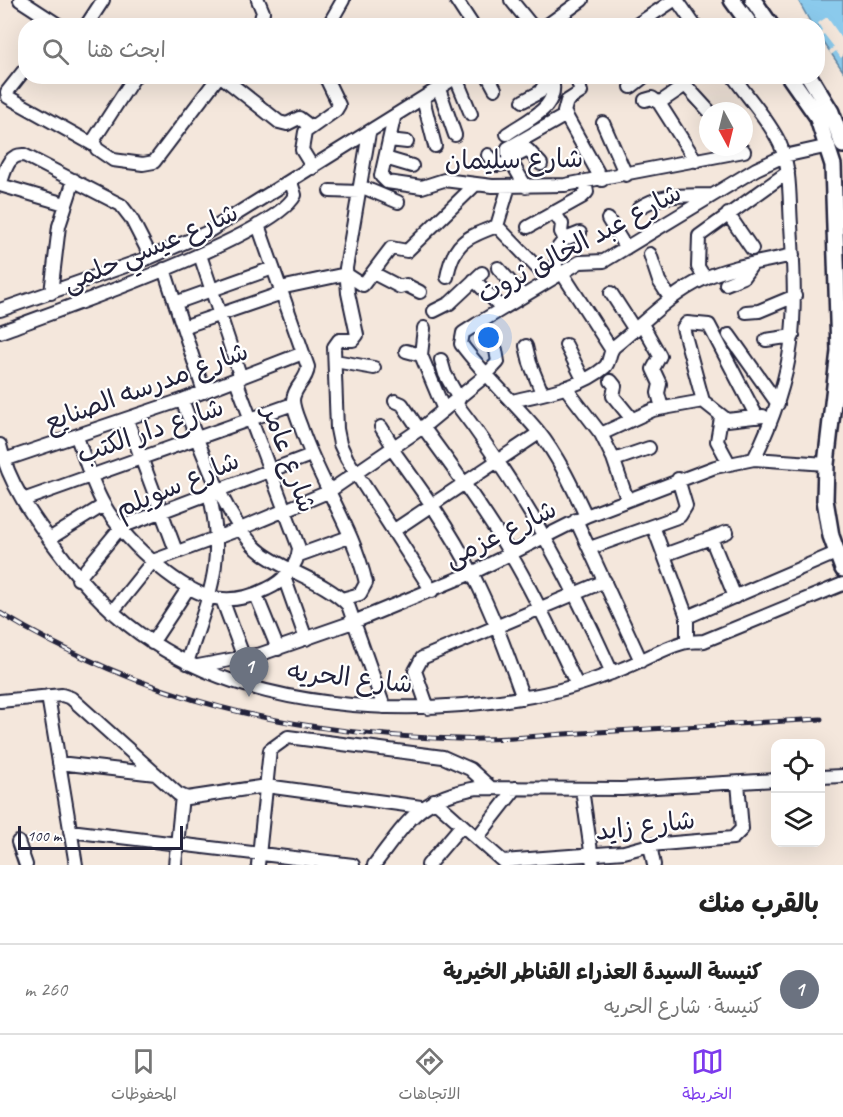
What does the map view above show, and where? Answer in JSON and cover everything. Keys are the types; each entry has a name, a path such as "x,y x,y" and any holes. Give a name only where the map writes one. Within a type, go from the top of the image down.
{"main road":[{"path":"732,0 745,18"},
{"path":"753,0 765,18"},
{"path":"795,84 836,146"},
{"path":"814,84 831,112 836,146 839,335 826,464 825,500 836,553 843,569"}],"street":[{"path":"20,0 48,18"},
{"path":"91,18 103,0"},
{"path":"258,0 263,12 261,18"},
{"path":"333,18 343,0"},
{"path":"456,0 468,18"},
{"path":"512,0 526,18"},
{"path":"557,18 582,0"},
{"path":"648,18 676,0 690,18"},
{"path":"18,79 7,92 8,97 94,146 113,160 143,164 154,162 214,84"},
{"path":"94,146 94,137 130,84"},
{"path":"230,84 279,122 287,124 299,118 304,119 310,127"},
{"path":"313,168 302,150 305,132 336,110 339,105 329,84"},
{"name":"شارع عيسي حلمى","path":"0,310 151,257 226,223 446,84"},
{"path":"460,84 471,114"},
{"path":"492,84 495,89"},
{"path":"523,101 540,92 545,84"},
{"path":"526,187 511,161 508,148 513,135 525,121 550,104 554,94 552,84"},
{"path":"578,84 581,92 565,104 566,115 602,180"},
{"path":"632,87 636,84"},
{"path":"660,103 678,84"},
{"path":"684,84 701,102"},
{"path":"739,84 776,136 784,156 788,172 795,296 793,336 776,409 754,459"},
{"path":"439,89 455,135"},
{"path":"645,100 652,98 660,103 696,161"},
{"path":"423,99 435,146"},
{"path":"540,111 547,126"},
{"path":"513,135 533,134 566,115"},
{"name":"شارع سليمان","path":"394,118 381,176 387,182 422,187 444,180 475,185 526,187 585,182 716,156"},
{"path":"525,121 533,134"},
{"path":"603,123 626,175"},
{"path":"369,133 346,274 357,335 353,340 337,342 335,361 337,429 343,451 432,591"},
{"path":"389,140 407,142"},
{"name":"شارع عبد الخالق ثروت","path":"153,561 240,529 328,492 421,428 495,367 498,356 477,324 502,308 585,260 604,261 756,169 784,156 836,146"},
{"path":"488,155 497,165 511,161 528,150 541,164"},
{"path":"65,204 0,185 13,157 24,156 121,205 131,218 151,257"},
{"path":"748,156 756,169"},
{"path":"385,158 411,166"},
{"path":"705,278 698,267 699,236 788,172"},
{"path":"51,292 54,248 65,204 74,180"},
{"name":"شارع عيسي حلمى","path":"0,332 200,255 258,225 292,201 295,188 291,182"},
{"path":"528,227 585,194 587,189 585,182"},
{"path":"346,274 361,285 391,248 407,251 475,185"},
{"path":"497,226 509,186"},
{"path":"330,191 359,189 398,202"},
{"path":"639,208 662,196 713,195"},
{"path":"554,212 562,224 561,232 565,239"},
{"path":"728,214 752,249"},
{"path":"608,219 626,248"},
{"path":"258,225 308,373 294,392 293,404 311,455 349,537 366,583 360,594 342,599"},
{"path":"497,226 555,277 611,350"},
{"path":"447,277 450,262 457,248 468,236 497,226"},
{"path":"555,277 557,249 565,239 580,233"},
{"path":"650,254 659,281 670,298"},
{"name":"شارع عامر","path":"200,255 251,419 298,548 298,555"},
{"path":"512,401 565,387 606,366 611,350 670,298 705,278 793,255"},
{"path":"726,284 743,277 751,266"},
{"path":"175,303 273,267"},
{"path":"498,268 523,296"},
{"path":"164,270 204,392"},
{"path":"373,273 400,287 406,285 420,292"},
{"path":"183,327 281,291 346,274"},
{"path":"434,311 450,303 478,277 502,308"},
{"path":"610,293 660,357 652,369 660,384 658,393 663,408"},
{"path":"746,312 759,311 795,296"},
{"path":"703,402 683,328 687,323 709,325 757,417"},
{"path":"477,324 463,333 460,340 485,376 512,401 539,433 573,487 590,548 641,661"},
{"path":"424,328 421,355 444,410"},
{"path":"729,335 776,409"},
{"path":"766,340 793,336"},
{"path":"566,345 583,379"},
{"path":"526,346 542,393"},
{"path":"406,351 421,355"},
{"name":"شارع مدرسه الصنايع","path":"2,453 77,436 127,420 303,353"},
{"path":"441,360 457,400 546,536 577,593 612,674"},
{"path":"335,361 374,368"},
{"path":"611,381 615,386 614,396 631,418"},
{"path":"565,387 601,434 614,460 627,499"},
{"path":"182,400 215,491 240,529 264,555 288,573 342,599 356,621 384,707"},
{"path":"396,401 402,404 465,484 510,554 541,608 577,685"},
{"path":"601,434 631,418 663,408 703,402 711,406 721,418 717,441 729,463"},
{"name":"شارع دار الكتب","path":"23,500 293,404"},
{"path":"721,418 757,417 776,409"},
{"path":"127,420 176,551"},
{"path":"381,427 433,506 472,573 497,627 523,698"},
{"path":"393,531 539,433"},
{"path":"77,436 104,505 121,527 153,561 189,587 208,596 222,599 256,595 288,573 298,555 349,537"},
{"path":"614,460 649,448"},
{"name":"شارع الحريه","path":"2,453 23,500 49,539 78,579 112,612 152,643 192,665 228,679 289,695 384,707 428,708 523,698 612,674 687,641 704,641 843,584"},
{"name":"شارع سويلم","path":"78,579 121,527 311,455"},
{"name":"شارع عزمى","path":"192,665 244,658 278,649 356,621 472,573 581,518 678,479 729,463 754,459 826,464"},
{"path":"590,548 680,516 685,510 678,479"},
{"path":"192,665 217,566 215,491"},
{"path":"49,539 104,505"},
{"path":"654,526 687,617 687,641"},
{"path":"664,555 727,532"},
{"path":"711,538 735,597"},
{"path":"687,617 836,553"},
{"path":"112,612 153,561"},
{"path":"288,573 306,639"},
{"path":"428,708 415,671 418,661 605,581"},
{"path":"152,643 189,587"},
{"path":"256,595 278,649"},
{"path":"222,599 244,658"},
{"path":"0,701 62,695 71,698 182,796 193,799 240,788 266,786 421,807"},
{"path":"48,696 76,865"},
{"path":"259,859 270,750 281,740 296,736 443,757 470,769 491,788"},
{"path":"59,763 156,774"},
{"path":"825,777 843,776"},
{"path":"374,865 421,807 462,790 582,789 771,780"},
{"name":"شارع زايد","path":"505,863 592,860 650,845 737,836 742,824 738,783"},
{"path":"477,838 516,788"},
{"path":"582,789 592,860"},
{"path":"175,865 182,796"},
{"path":"434,800 505,863"},
{"path":"428,865 462,825"},
{"path":"70,831 177,843 259,859 353,865"},
{"path":"18,842 26,865"},
{"path":"650,845 654,865"}],"water":[{"path":"798,0 843,0 843,71 825,44 825,18 808,18"}],"pier":[{"path":"827,17 843,40 841,58 836,51 831,55 829,51 834,47 825,35 825,18"}],"railway":[{"path":"0,613 109,669 165,690 220,707 336,730 396,736 489,739 821,719"}],"place":[{"name":"كنيسة السيدة العذراء القناطر الخيرية","path":"249,697"}]}
